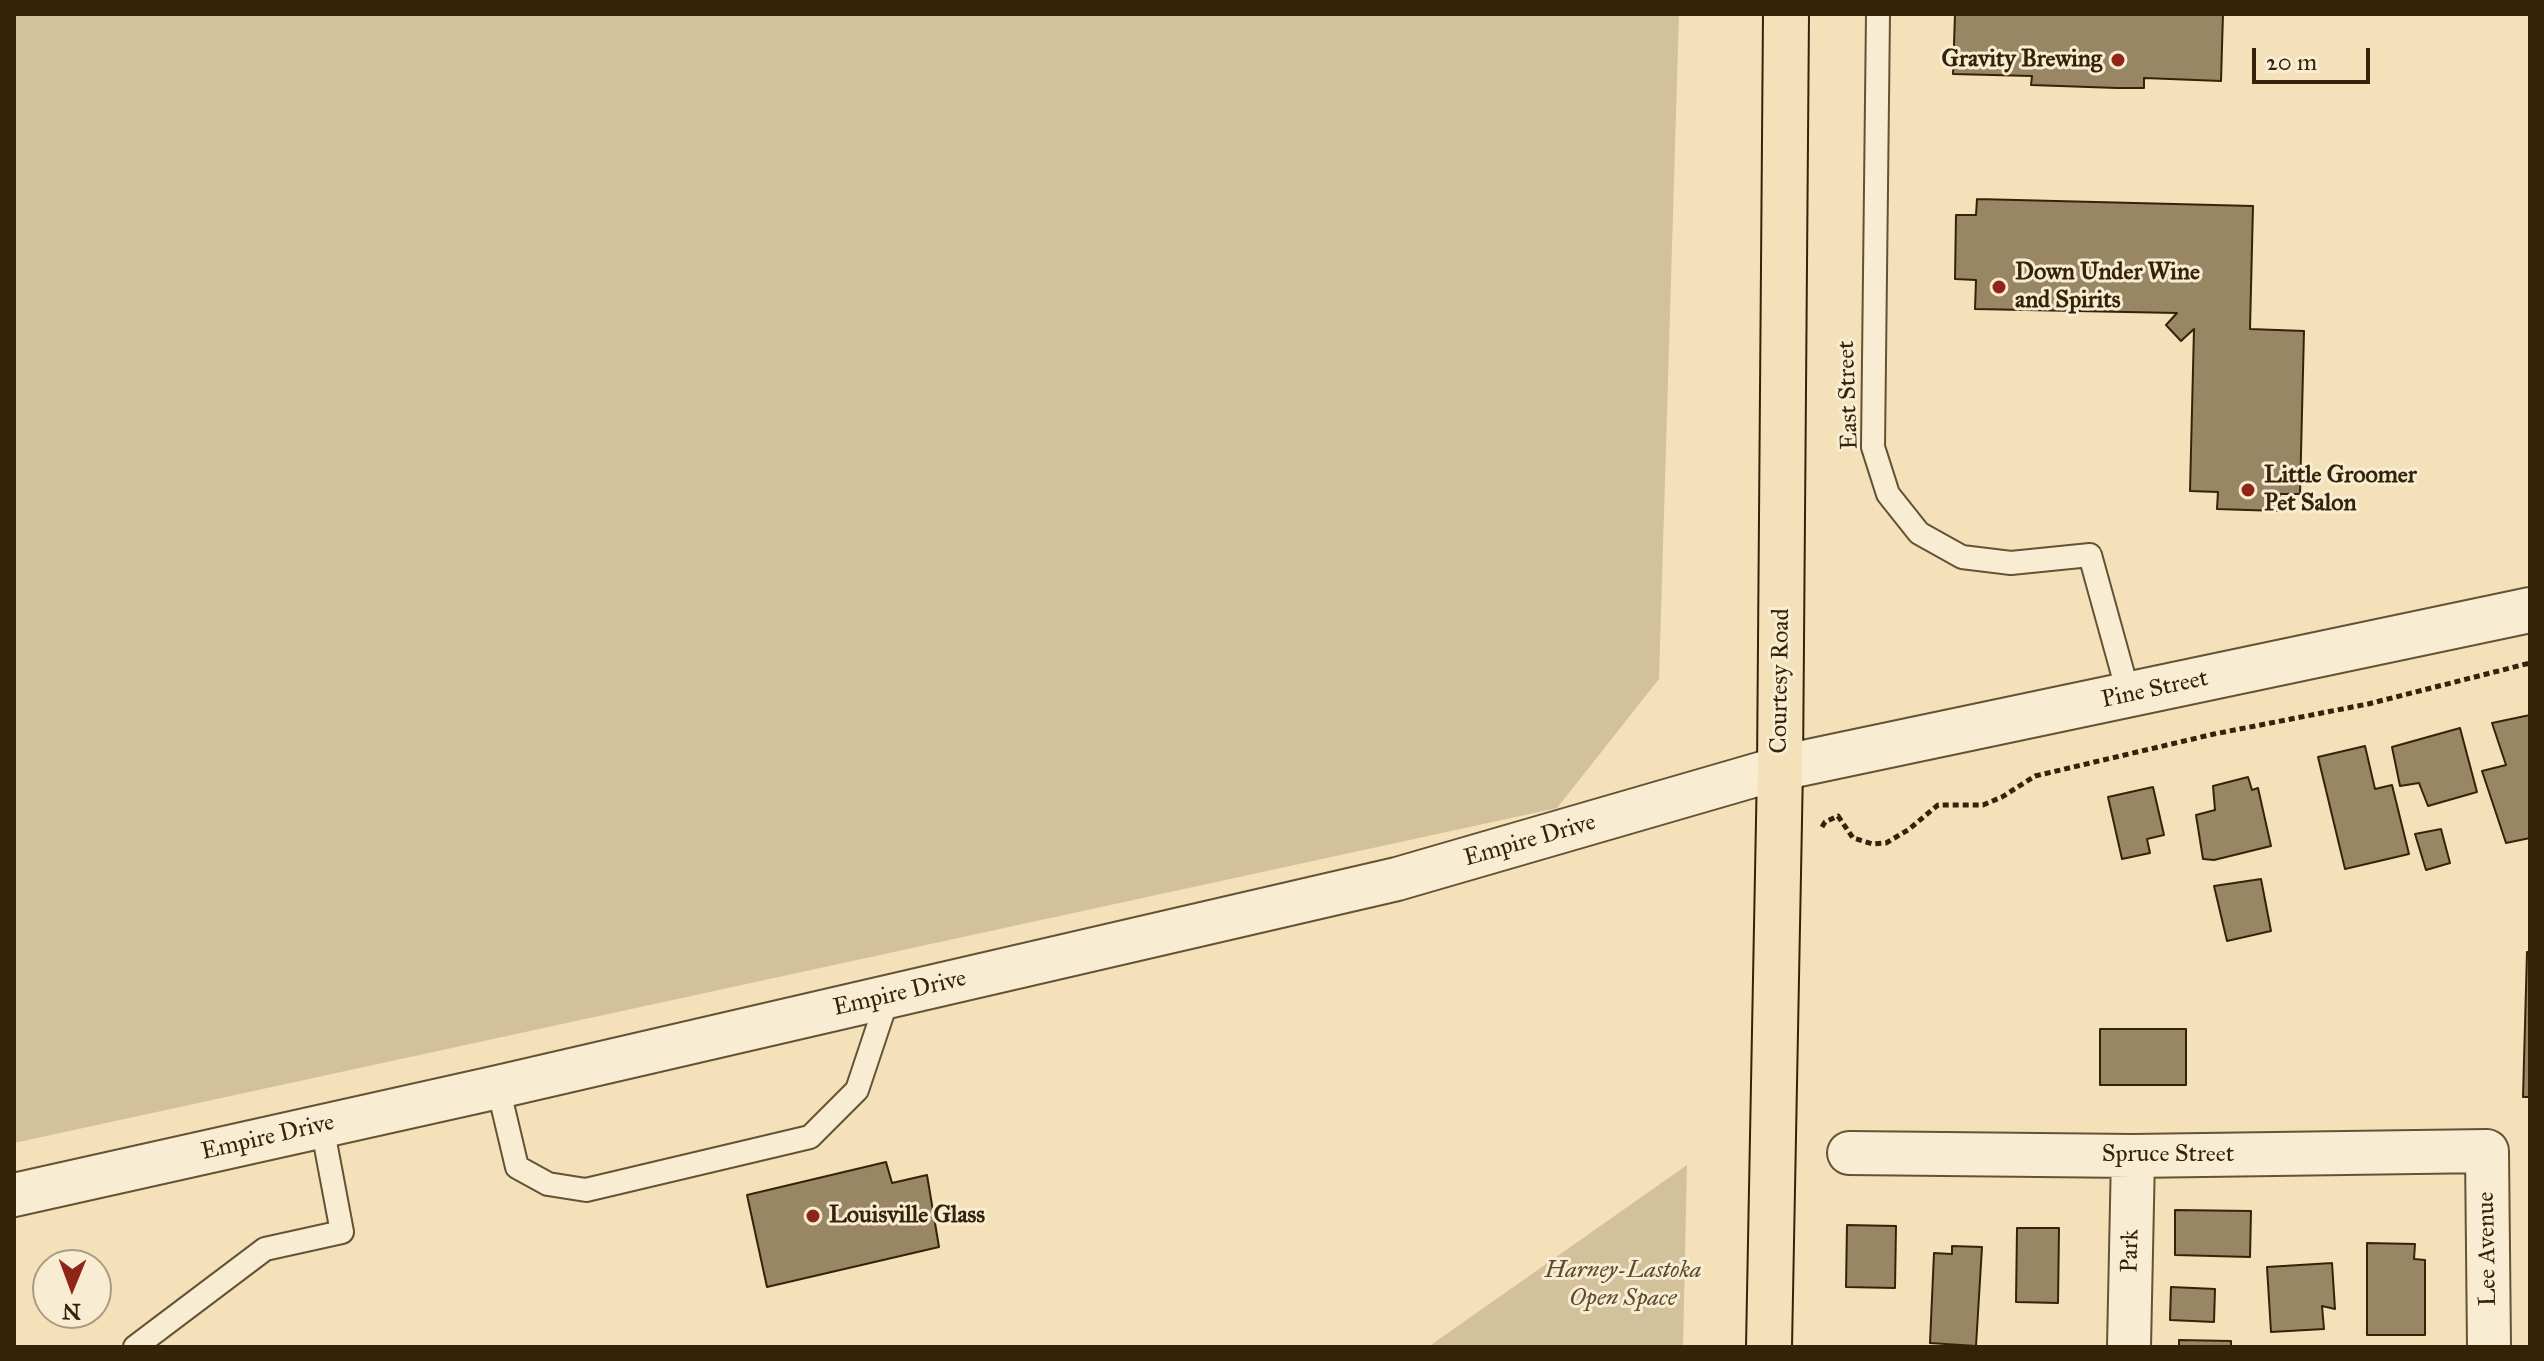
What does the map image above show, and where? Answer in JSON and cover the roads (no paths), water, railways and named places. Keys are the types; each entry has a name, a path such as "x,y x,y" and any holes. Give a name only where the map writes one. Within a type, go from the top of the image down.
{"main road":[{"name":"Courtesy Road","path":"1769,1347 1780,768 1786,14"}],"street":[{"name":"Pine Street","path":"1780,768 2530,610"},
{"name":"Empire Drive","path":"14,1195 498,1087 1397,879 1780,768"},
{"name":"Spruce Street","path":"1849,1153 2133,1156 2487,1151"},
{"name":"Lee Avenue","path":"2487,1151 2489,1347"},
{"name":"Park","path":"2129,1347 2133,1156"}],"lane":[{"name":"East Street","path":"1878,14 1873,447 1888,494 1919,533 1962,557 2011,563 2090,555 2129,696"},
{"path":"498,1087 517,1167 548,1184 586,1190 601,1187 810,1137 857,1090 888,997"},
{"path":"135,1347 265,1249 342,1232 322,1126"}],"place":[{"name":"Gravity Brewing","path":"2118,60"},
{"name":"Down Under Wine and Spirits","path":"1999,287"},
{"name":"Little Groomer Pet Salon","path":"2248,490"},
{"name":"Louisville Glass","path":"813,1216"}],"park label":[{"name":"Harney-Lastoka Open Space","path":"1623,1285"}]}
